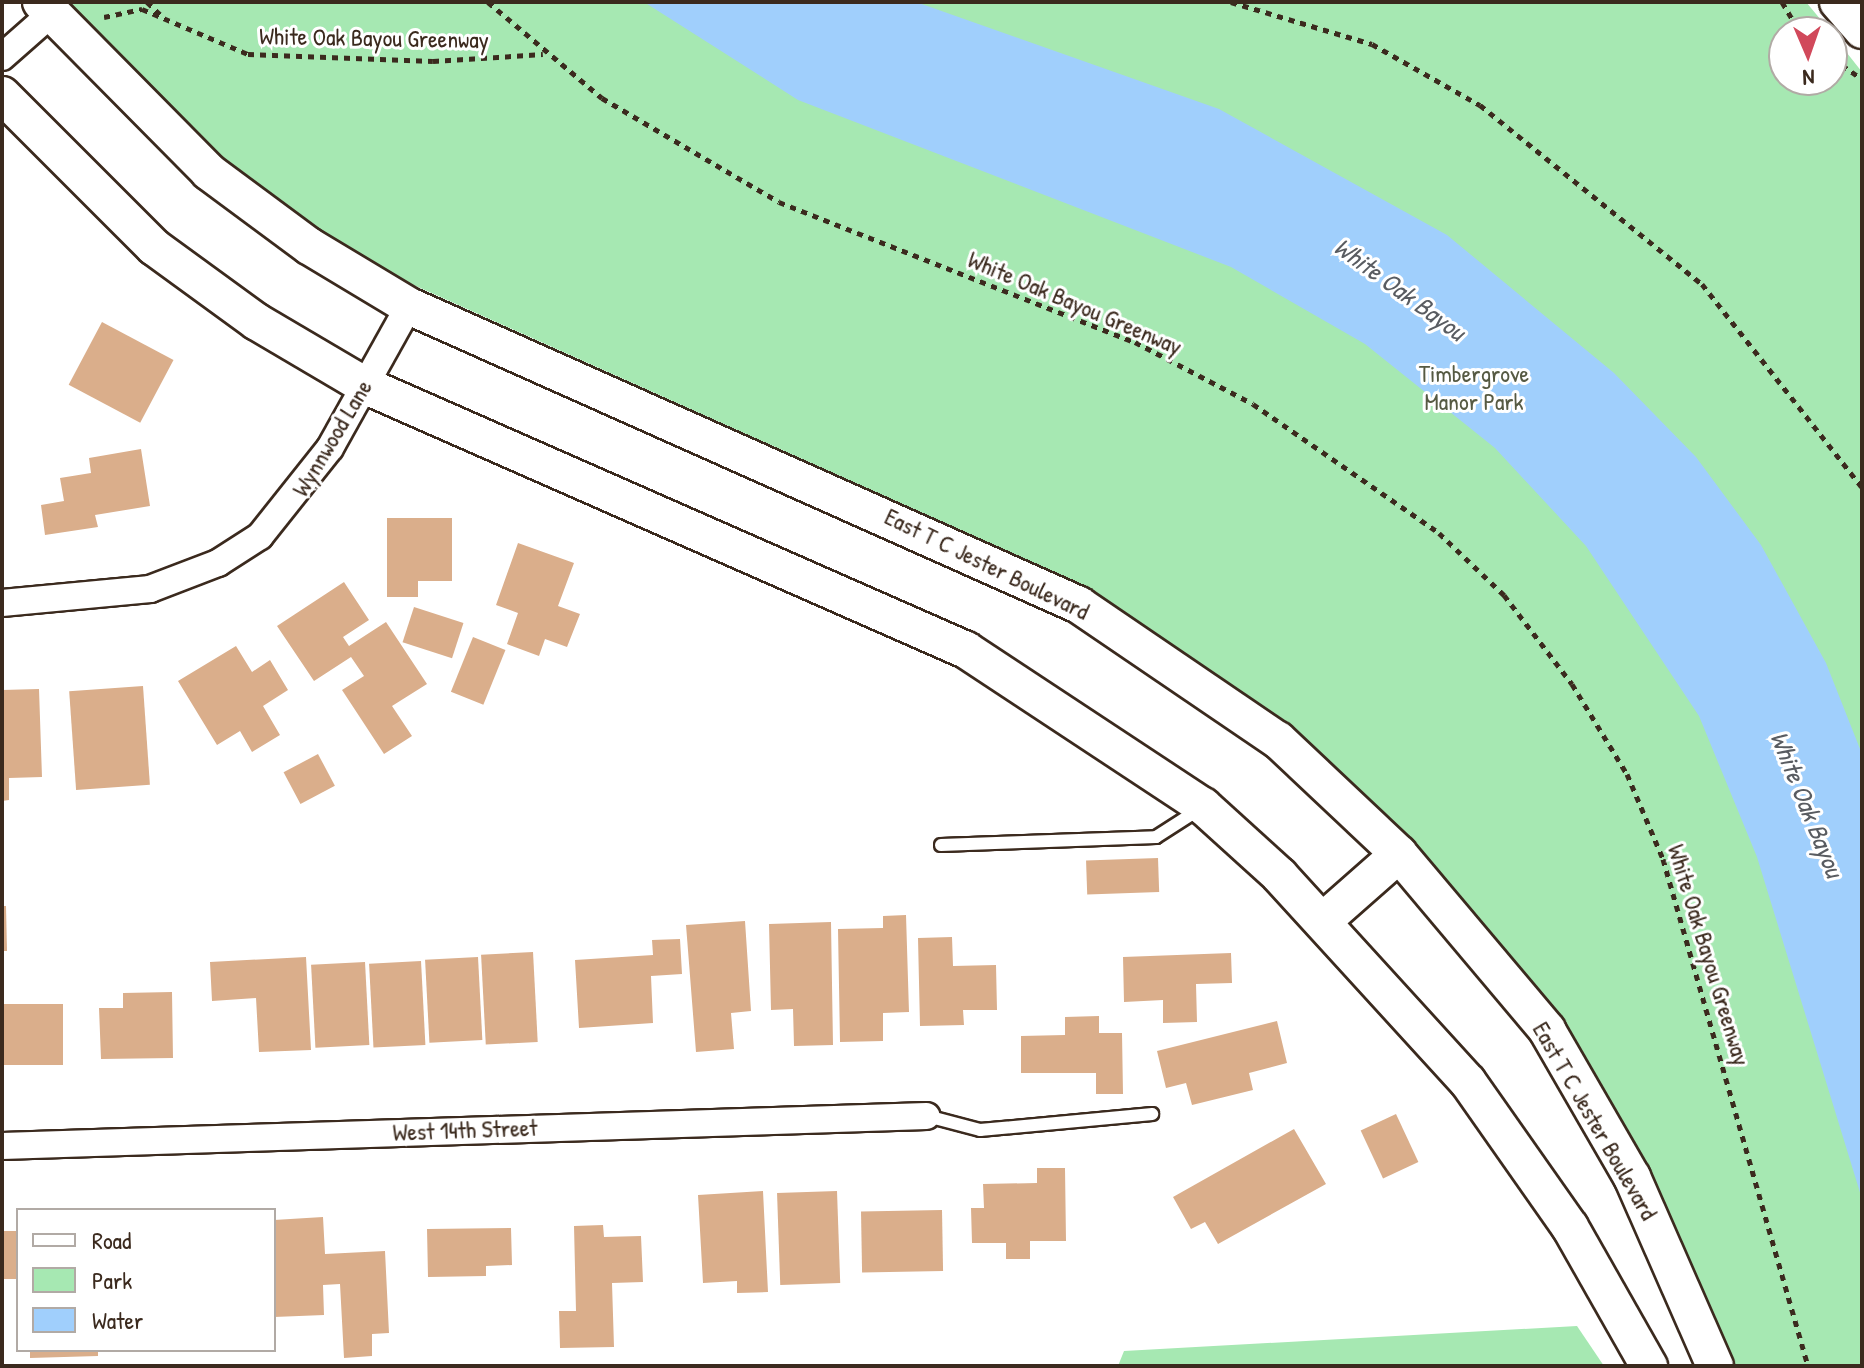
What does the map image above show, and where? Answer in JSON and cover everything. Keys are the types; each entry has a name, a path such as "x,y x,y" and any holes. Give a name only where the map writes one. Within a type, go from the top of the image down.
{"street":[{"path":"1838,2 1862,30"},
{"path":"2,57 46,8"},
{"name":"East T C Jester Boulevard","path":"46,8 209,172 309,246 409,306 1079,605 1278,740 1399,854 1547,1030 1632,1177 1715,1366"},
{"path":"2,95 154,247 364,385 966,650 1203,806 1323,921 1468,1082 1570,1227 1649,1366"},
{"name":"Wynnwood Lane","path":"2,603 150,589 218,563 294,502 409,306"},
{"path":"1323,921 1399,854"},
{"name":"West 14th Street","path":"2,1146 927,1116"}],"lane":[{"path":"941,845 1156,837 1203,806"},
{"path":"927,1116 980,1130 1152,1114"}],"path":[{"name":"White Oak Bayou Greenway","path":"147,2 163,16"},
{"name":"White Oak Bayou Greenway","path":"488,2 544,54 678,147 779,202 1135,342 1253,404 1439,533 1504,595 1619,761 1663,859 1808,1366"},
{"path":"1231,2 1372,44 1480,105 1702,284 1862,487"},
{"name":"White Oak Bayou Greenway","path":"93,20 142,9 248,54 433,61 544,54"}],"green space":[{"name":"Timbergrove Manor Park","path":"66,2 1806,2 1818,16 1768,16 1768,96 1848,96 1848,54 1862,72 1862,1366 1735,1366 1630,1138 1528,983 1406,838 1240,693 1125,614 1012,553 378,269 225,164"},
{"path":"1577,1326 1604,1366 1118,1366 1124,1351"}],"water":[{"name":"White Oak Bayou","path":"644,2 916,2 1219,109 1447,235 1614,373 1696,457 1761,545 1826,663 1862,754 1862,1199 1757,857 1699,716 1586,546 1495,448 1365,344 1231,267 798,100"}],"building":[{"path":"102,322 174,360 140,423 69,385"},
{"path":"141,449 150,506 95,515 98,527 45,535 41,505 64,501 60,478 91,473 89,458"},
{"path":"387,518 452,518 452,581 418,581 418,597 387,597"},
{"path":"518,543 574,563 558,606 580,614 567,647 545,639 539,656 507,644 518,613 496,605"},
{"path":"344,582 369,620 343,637 349,646 386,622 427,684 392,706 412,736 384,754 342,690 364,676 351,657 314,681 277,626"},
{"path":"414,607 463,623 452,658 403,642"},
{"path":"473,637 505,650 483,705 451,692"},
{"path":"236,646 252,672 270,660 288,690 263,706 280,735 252,752 240,731 217,745 178,681"},
{"path":"143,686 150,785 76,790 69,691"},
{"path":"39,689 42,777 9,778 9,800 2,801 2,690"},
{"path":"318,754 335,786 300,804 284,772"},
{"path":"1158,858 1159,892 1087,894 1086,861"},
{"path":"2,906 6,906 7,951 2,951"},
{"path":"906,915 909,1012 883,1013 883,1041 840,1042 838,929 883,928 883,916"},
{"path":"745,921 751,1011 731,1013 734,1049 696,1052 686,925"},
{"path":"831,922 833,1045 794,1046 793,1009 771,1010 769,924"},
{"path":"952,937 953,966 996,965 997,1010 963,1010 964,1025 920,1026 918,938"},
{"path":"680,939 682,974 651,976 653,1023 579,1028 575,960 653,955 652,940"},
{"path":"533,952 538,1042 486,1045 481,955"},
{"path":"1231,953 1232,983 1196,984 1197,1022 1163,1023 1163,1000 1124,1002 1123,957"},
{"path":"306,957 311,1050 259,1052 256,998 212,1001 210,962"},
{"path":"478,957 482,1040 429,1043 425,960"},
{"path":"421,961 425,1045 373,1048 369,964"},
{"path":"365,962 369,1045 315,1048 311,965"},
{"path":"172,992 173,1058 101,1059 99,1008 123,1008 123,993"},
{"path":"2,1004 63,1004 63,1065 2,1065"},
{"path":"1099,1016 1099,1033 1122,1033 1123,1094 1096,1094 1096,1073 1021,1073 1021,1036 1065,1035 1065,1017"},
{"path":"1277,1021 1287,1063 1249,1073 1253,1090 1192,1105 1186,1083 1166,1088 1157,1051"},
{"path":"1396,1114 1418,1162 1383,1179 1361,1130"},
{"path":"1294,1129 1326,1184 1218,1244 1205,1222 1191,1229 1173,1197"},
{"path":"1037,1168 1065,1168 1066,1241 1030,1241 1030,1259 1006,1259 1006,1243 972,1243 971,1208 984,1208 983,1184 1037,1183"},
{"path":"763,1191 768,1292 737,1293 737,1281 703,1283 698,1195"},
{"path":"837,1191 840,1283 780,1285 777,1193"},
{"path":"942,1210 943,1271 862,1272 861,1211"},
{"path":"323,1217 325,1254 385,1251 389,1333 372,1334 372,1356 344,1358 340,1284 323,1285 324,1315 276,1317 276,1220"},
{"path":"603,1225 604,1237 641,1236 643,1282 612,1283 614,1347 560,1348 559,1311 576,1311 574,1226"},
{"path":"511,1228 512,1265 486,1266 486,1276 428,1277 427,1229"},
{"path":"2,1231 16,1231 16,1279 2,1279"},
{"path":"30,1352 98,1352 98,1356 30,1358"}]}
